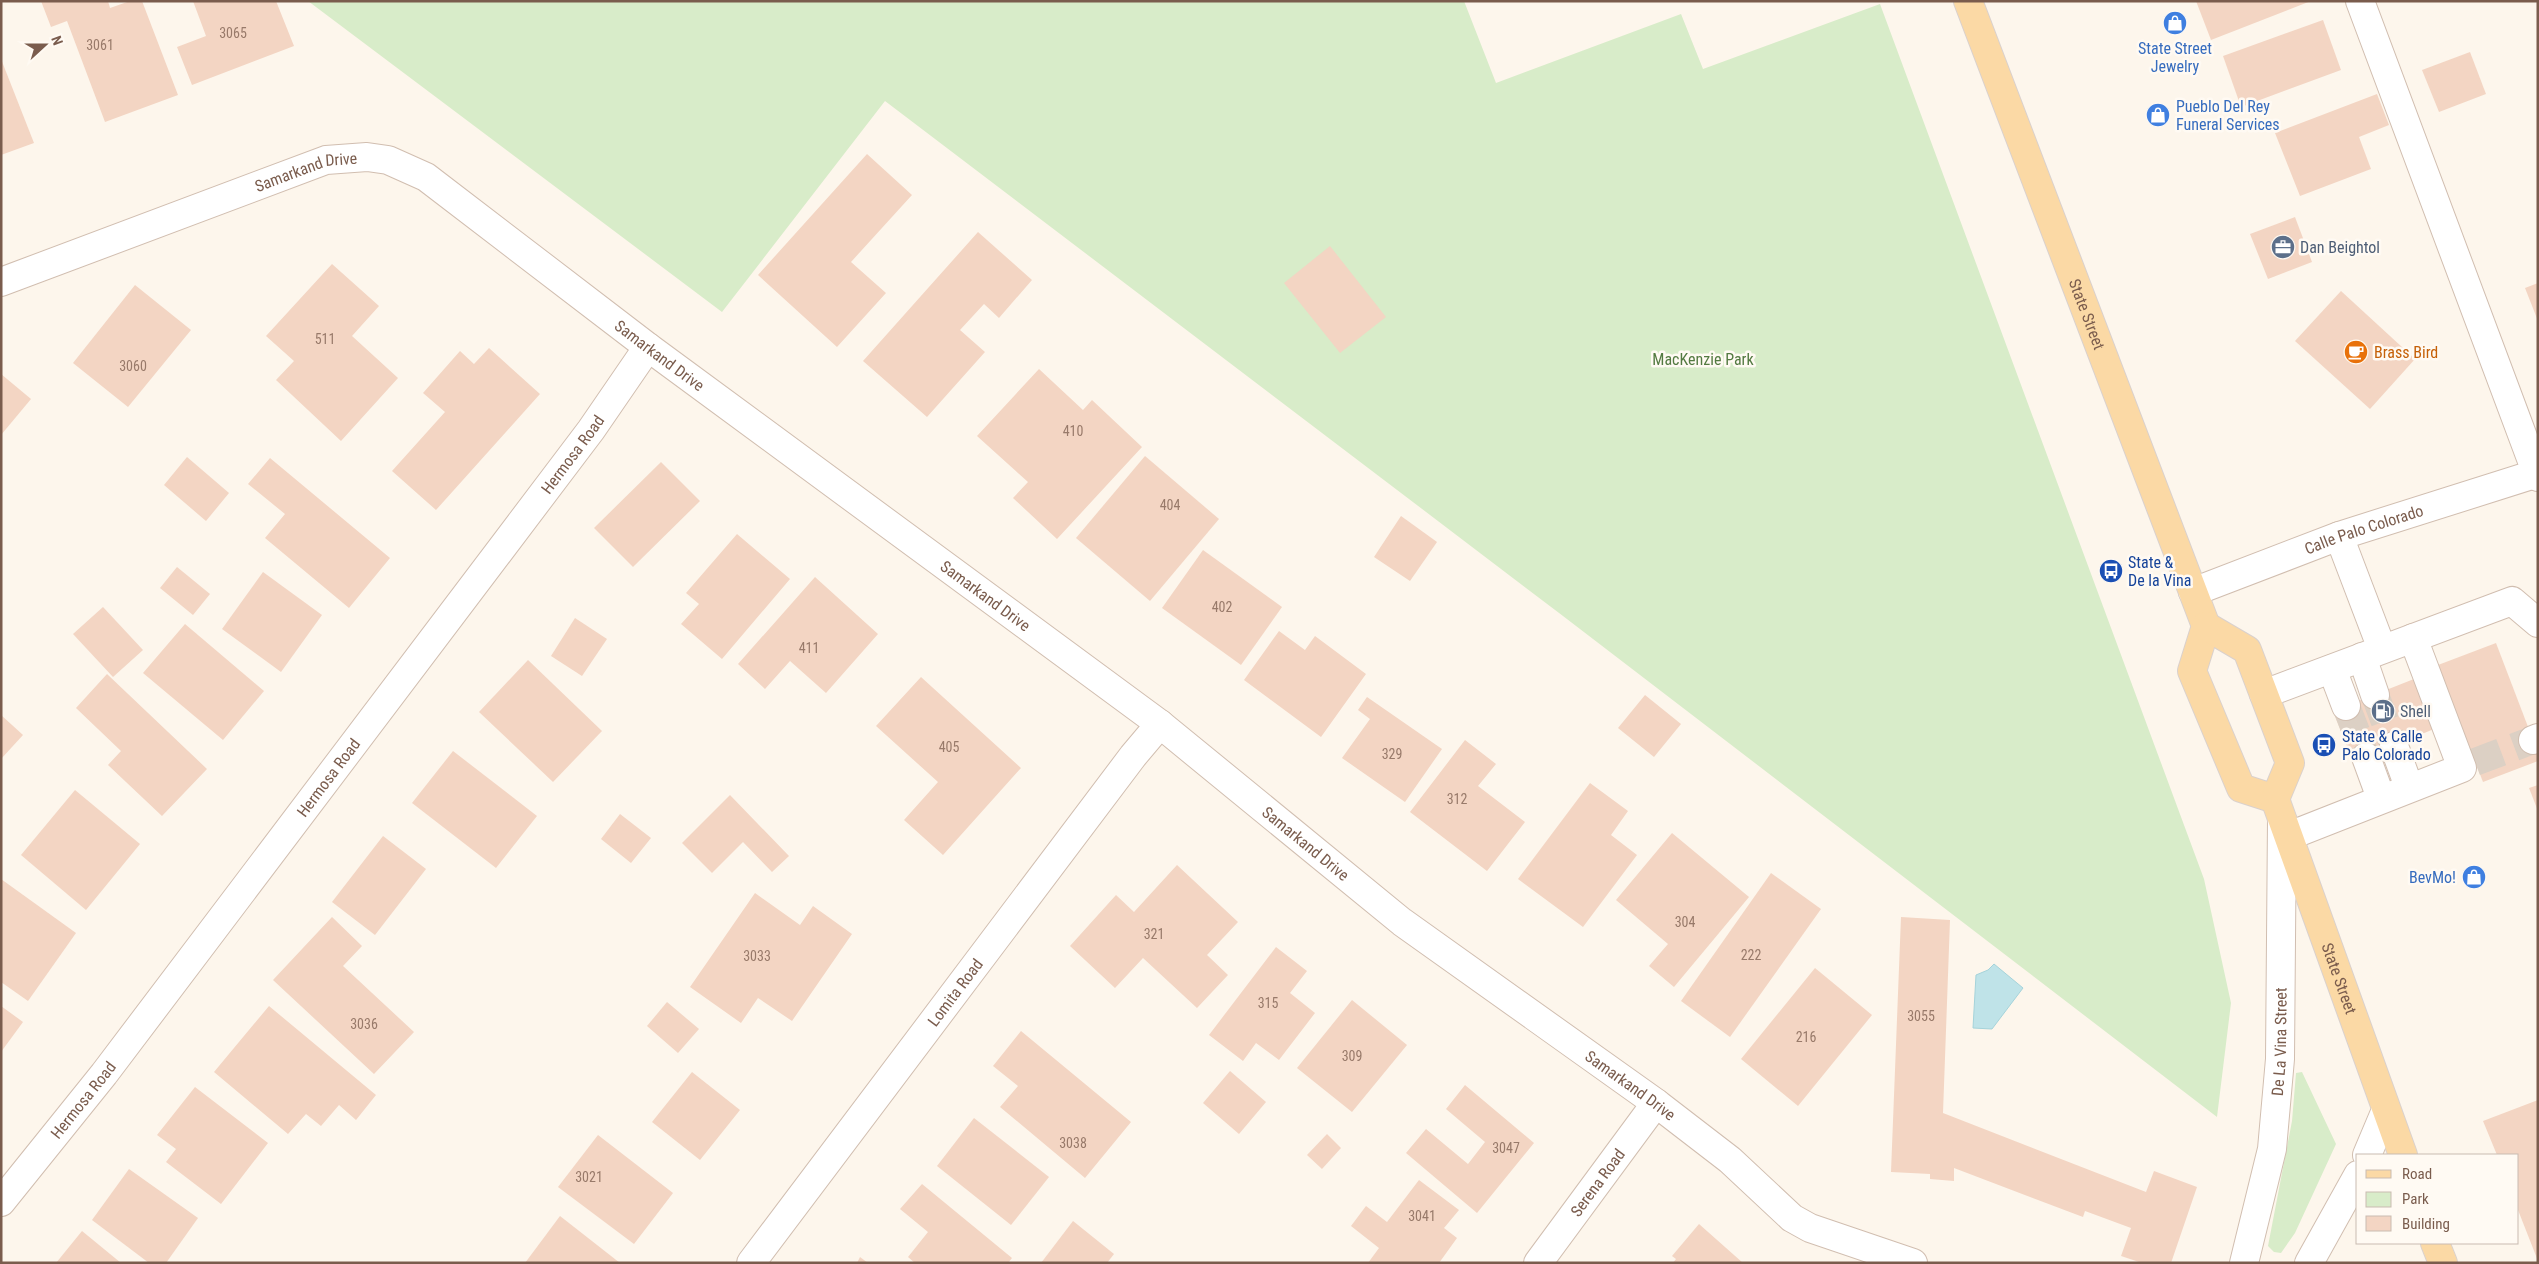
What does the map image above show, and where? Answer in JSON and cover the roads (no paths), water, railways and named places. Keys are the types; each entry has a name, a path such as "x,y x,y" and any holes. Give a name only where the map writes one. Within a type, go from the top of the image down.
{"main road":[{"name":"State Street","path":"1968,1 2206,626"},
{"path":"2206,626 2247,650 2264,694 2290,763 2282,817 2241,788 2192,671 2206,626"},
{"name":"State Street","path":"2282,817 2402,1154"},
{"path":"2435,1244 2442,1263"}],"street":[{"path":"2360,1 2537,474"},
{"name":"Samarkand Drive","path":"1,282 326,160 367,157 388,160 426,177 648,347 1160,724 1402,922 1656,1103 1730,1160 1792,1218 1810,1228 1913,1263"},
{"name":"Hermosa Road","path":"1,1202 104,1074 591,430 648,347"},
{"name":"Calle Palo Colorado","path":"2194,592 2339,536 2537,474"},
{"path":"2339,536 2372,653 2375,695"},
{"path":"2264,694 2512,601 2538,623"},
{"path":"2282,817 2381,798 2469,765 2413,638"},
{"path":"2332,669 2346,706"},
{"name":"Lomita Road","path":"751,1263 1133,756 1160,724"},
{"path":"2394,746 2409,787"},
{"path":"2366,757 2381,798"},
{"name":"De La Vina Street","path":"2244,1263 2272,1149 2280,1059 2282,817"},
{"name":"Serena Road","path":"1538,1263 1656,1103"},
{"path":"2366,1154 2386,1110"},
{"path":"2309,1263 2356,1180"}],"water":[{"path":"1994,964 2023,988 1992,1029 1973,1028 1976,975 1988,970"}],"tunnel":[{"path":"2375,695 2394,746"},
{"path":"2346,706 2366,757"},
{"path":"2475,762 2533,740"}],"place":[{"name":"State Street Jewelry","path":"2175,23"},
{"name":"Pueblo Del Rey Funeral Services","path":"2158,115"},
{"name":"Dan Beightol","path":"2283,247"},
{"name":"Brass Bird","path":"2356,352"},
{"name":"State & De la Vina","path":"2111,571"},
{"name":"Shell","path":"2383,711"},
{"name":"State & Calle Palo Colorado","path":"2324,745"},
{"name":"BevMo!","path":"2474,877"}],"park label":[{"name":"MacKenzie Park","path":"1703,359"}]}
